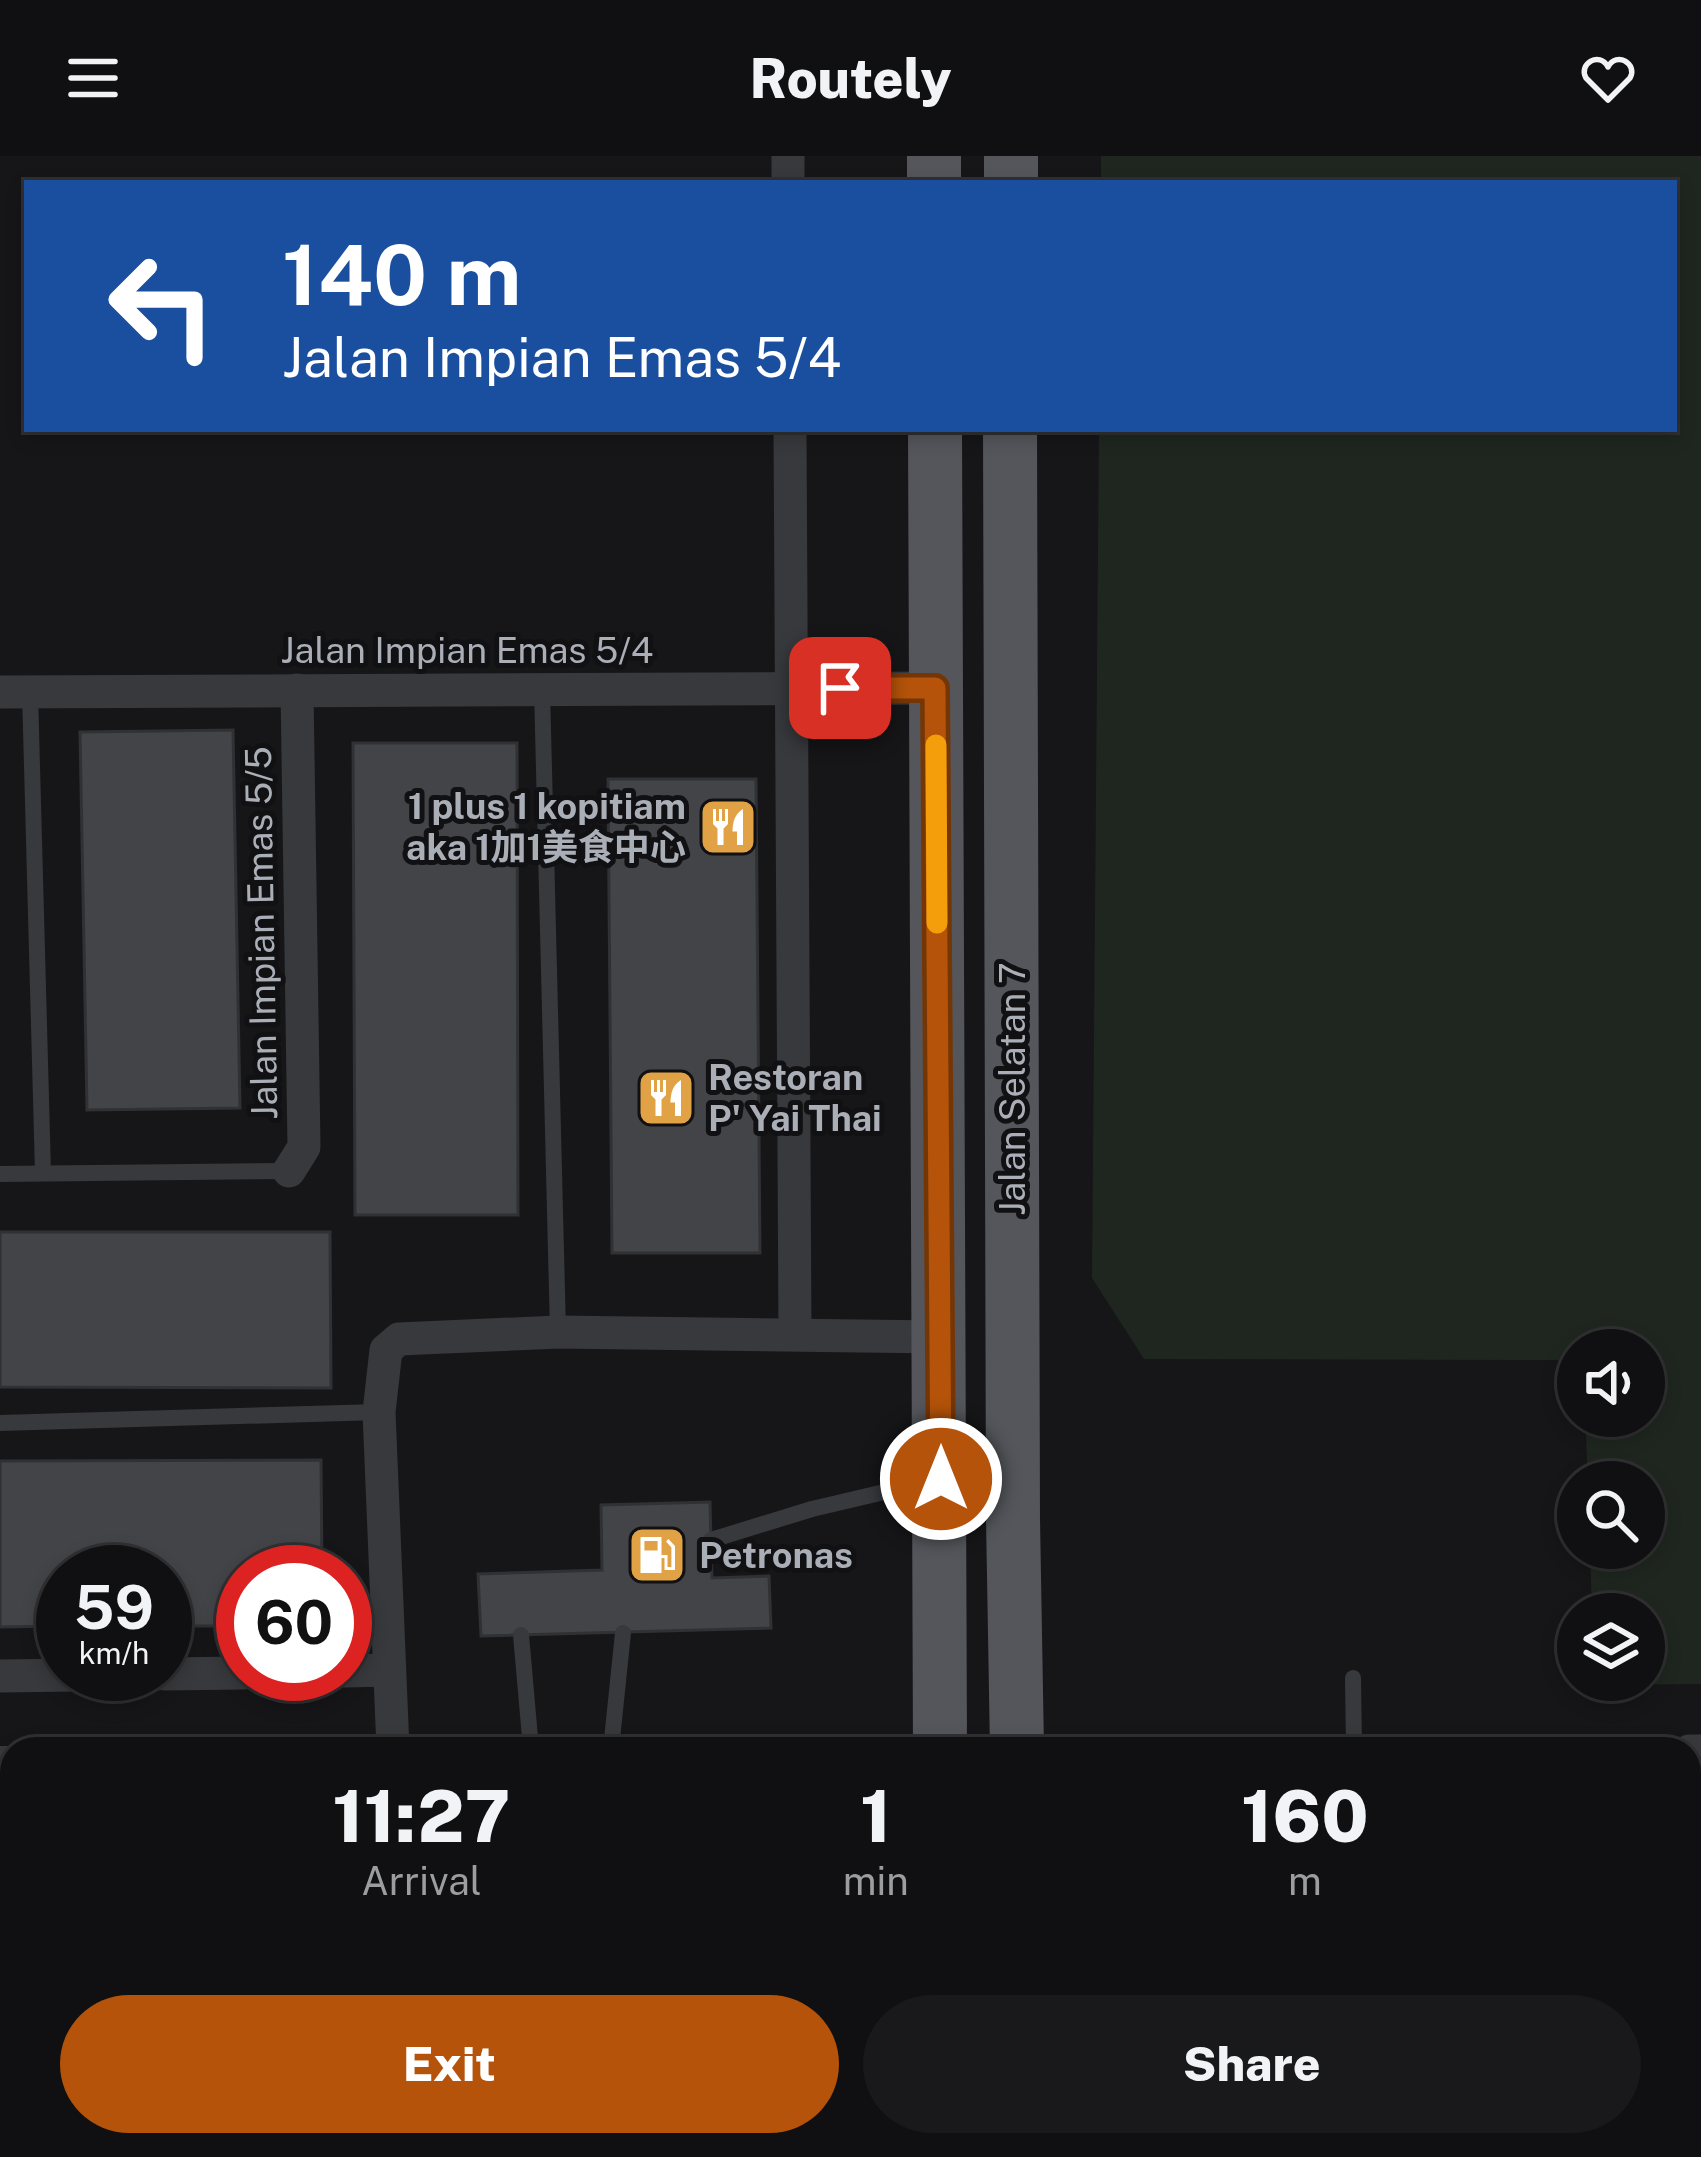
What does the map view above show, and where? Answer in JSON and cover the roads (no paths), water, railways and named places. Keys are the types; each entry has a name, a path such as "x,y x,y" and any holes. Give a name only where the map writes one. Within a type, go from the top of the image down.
{"main road":[{"name":"Jalan Selatan 7","path":"935,432 940,1737"},
{"name":"Jalan Selatan 7","path":"1010,432 1012,1518 1017,1737"}],"street":[{"path":"790,432 795,1334"},
{"name":"Jalan Impian Emas 5/4","path":"15,692 935,688"},
{"name":"Jalan Impian Emas 5/5","path":"289,1171 304,1147 296,690"},
{"path":"392,1737 379,1412 386,1350 399,1339 558,1332 941,1337"},
{"path":"372,1670 388,1670"},
{"path":"0,1676 36,1676"}],"lane":[{"path":"542,689 558,1332"},
{"path":"15,692 43,1173"},
{"name":"Jalan Impian Emas 5/5","path":"0,1174 289,1171"},
{"path":"0,1423 379,1412"},
{"path":"711,1540 812,1508 941,1479"},
{"path":"612,1737 623,1633"},
{"path":"521,1635 530,1737"},
{"path":"1353,1678 1354,1737"}],"place":[{"name":"1 plus 1 kopitiam aka 1加1美食中心","path":"728,827"},
{"name":"Restoran P' Yai Thai","path":"666,1098"},
{"name":"Petronas","path":"657,1555"}]}
